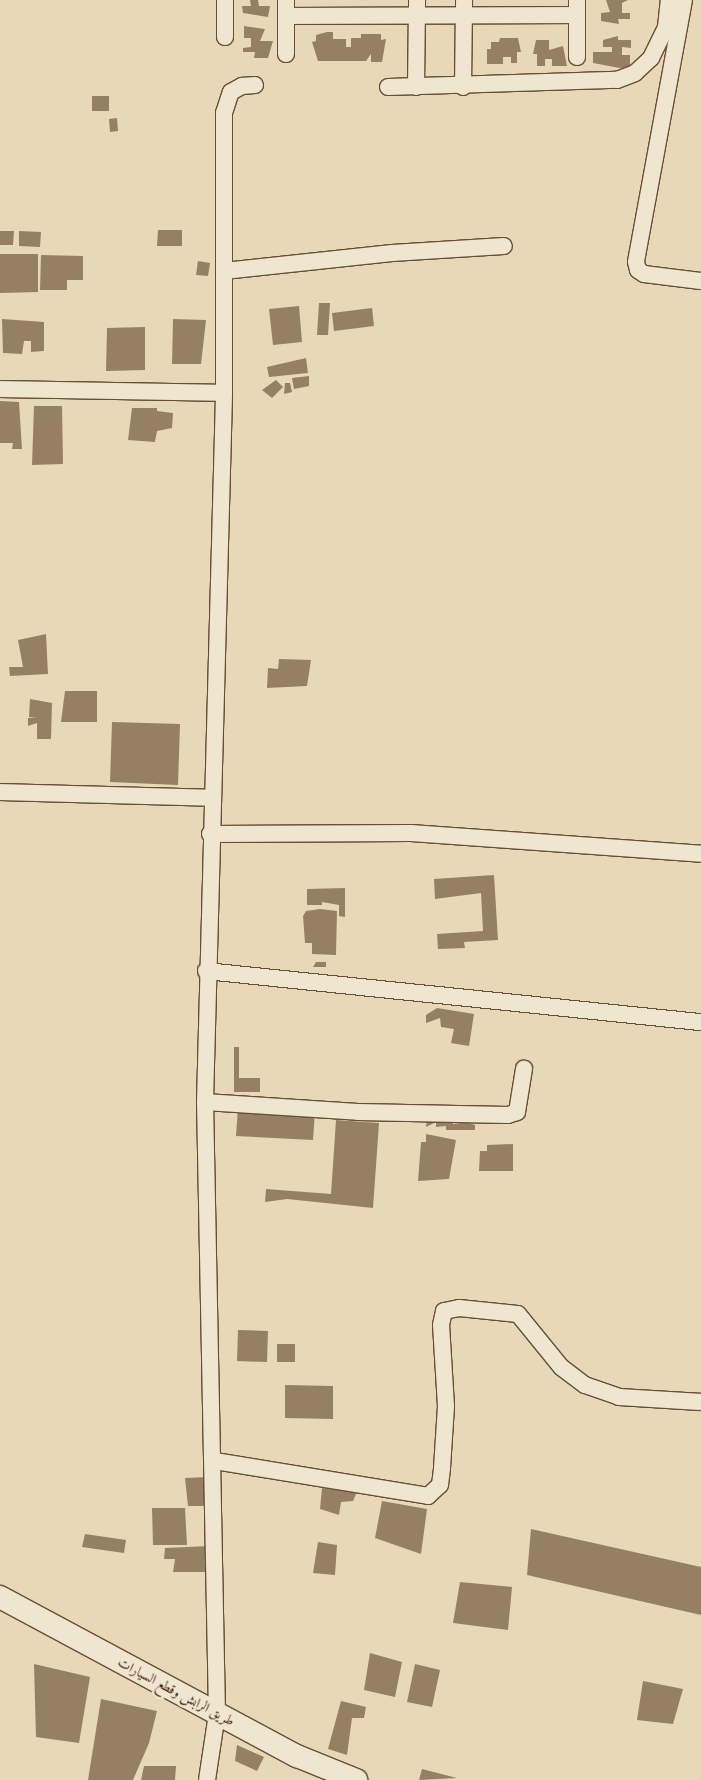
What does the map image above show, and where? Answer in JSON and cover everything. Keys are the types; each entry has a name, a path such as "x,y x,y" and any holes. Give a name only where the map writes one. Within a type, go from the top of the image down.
{"main road":[{"name":"طريق الرابش وقطع السيارات","path":"0,1597 297,1756 356,1780"}],"street":[{"path":"225,0 225,37"},
{"path":"388,87 462,87 617,80 635,73 651,58 666,28 669,0"},
{"path":"684,0 636,262 638,270 644,274 701,280"},
{"path":"286,54 286,8 577,8 577,56"},
{"path":"416,87 417,8"},
{"path":"462,87 464,8"},
{"path":"207,1780 217,1714 215,1462 205,1102 206,971 224,393 224,106 236,88 255,85"},
{"path":"224,271 392,253 504,246"},
{"path":"0,389 224,393"},
{"path":"0,792 211,798"},
{"path":"210,834 411,833 701,854"},
{"path":"206,971 701,1022"},
{"path":"205,1102 358,1112 508,1115 517,1112 524,1069"},
{"path":"215,1462 263,1466 428,1496 440,1485 442,1468 446,1406 441,1326 444,1311 458,1308 518,1314 561,1368 585,1385 619,1397 701,1402"}],"building":[{"path":"250,0 258,0 259,6 270,6 268,17 243,13 242,6 251,6"},
{"path":"606,0 628,0 622,3 622,13 630,13 630,19 618,19 619,24 601,21 601,13 610,12"},
{"path":"244,26 265,29 260,41 273,41 268,58 254,58 255,52 243,52 243,48 251,47 251,38 244,38"},
{"path":"333,32 333,39 346,39 346,47 351,47 351,38 361,38 361,34 381,34 381,40 386,39 382,62 371,62 371,54 366,61 318,61 312,42 316,41 316,35"},
{"path":"618,36 618,40 631,40 631,48 622,47 622,55 630,55 630,70 593,63 593,52 612,52 612,47 603,47 603,40"},
{"path":"500,38 518,38 521,52 517,52 517,63 511,63 511,57 503,57 503,64 487,64 487,49 491,49 491,42 499,42"},
{"path":"536,40 549,40 549,50 563,46 567,66 552,66 552,59 545,59 545,66 537,66 537,54 533,54"},
{"path":"92,96 109,96 109,111 92,111"},
{"path":"117,118 118,131 110,132 109,119"},
{"path":"158,230 182,230 182,246 157,246"},
{"path":"0,231 14,231 13,245 0,245"},
{"path":"19,231 41,232 40,247 19,246"},
{"path":"0,254 38,254 38,292 0,293"},
{"path":"41,255 83,256 83,280 67,280 67,290 40,290"},
{"path":"198,261 210,263 208,276 196,275"},
{"path":"319,303 330,303 328,335 317,335"},
{"path":"299,306 302,342 273,345 269,309"},
{"path":"372,308 374,326 334,331 332,313"},
{"path":"2,319 44,322 44,351 31,352 31,341 24,341 22,354 3,353"},
{"path":"173,319 206,320 201,364 172,364"},
{"path":"145,327 145,370 106,371 107,328"},
{"path":"306,358 308,373 269,377 267,367"},
{"path":"309,376 309,386 294,389 292,378"},
{"path":"276,380 283,387 272,398 262,390"},
{"path":"285,383 290,383 292,392 284,394"},
{"path":"0,401 19,402 22,449 12,449 13,443 0,443"},
{"path":"34,406 62,406 63,464 32,465"},
{"path":"132,408 157,408 157,411 173,413 172,428 157,431 155,442 128,440"},
{"path":"46,634 48,674 10,676 9,667 23,667 18,640"},
{"path":"279,659 311,660 307,686 267,688 268,668 278,669"},
{"path":"65,691 97,691 97,722 61,722"},
{"path":"30,699 52,703 51,739 37,739 37,723 28,726 28,718 37,717 29,717"},
{"path":"112,722 180,724 178,785 110,782"},
{"path":"494,875 498,940 464,942 465,948 438,949 437,934 483,931 481,893 435,899 434,879"},
{"path":"345,888 345,917 339,916 339,905 322,902 322,905 307,905 307,889"},
{"path":"320,909 337,911 336,955 312,954 312,943 305,943 303,916 306,911"},
{"path":"316,962 326,962 326,967 313,967"},
{"path":"437,1008 474,1014 469,1046 451,1043 454,1029 441,1027 440,1018 426,1023 426,1015"},
{"path":"234,1047 239,1047 239,1078 260,1078 260,1092 234,1092"},
{"path":"238,1107 315,1111 313,1140 236,1136"},
{"path":"427,1119 453,1120 453,1124 466,1122 475,1125 475,1130 446,1130 446,1126 436,1127 436,1122 426,1127"},
{"path":"336,1120 379,1123 373,1208 287,1199 265,1202 266,1189 331,1194"},
{"path":"426,1134 456,1140 449,1179 418,1181 421,1142 426,1142"},
{"path":"513,1144 513,1171 479,1171 480,1151 487,1151 487,1145"},
{"path":"238,1330 268,1331 267,1362 237,1361"},
{"path":"277,1344 295,1344 295,1362 277,1362"},
{"path":"285,1385 333,1386 333,1419 285,1418"},
{"path":"207,1477 209,1506 188,1506 185,1478"},
{"path":"322,1488 357,1492 353,1501 341,1502 339,1515 320,1509"},
{"path":"382,1501 427,1509 421,1554 375,1538"},
{"path":"152,1508 185,1508 187,1545 153,1545"},
{"path":"531,1529 701,1567 701,1615 527,1575"},
{"path":"85,1534 126,1540 124,1553 82,1547"},
{"path":"318,1542 337,1545 335,1575 313,1573"},
{"path":"209,1546 210,1572 173,1572 175,1559 164,1559 165,1548"},
{"path":"460,1582 512,1587 508,1630 453,1623"},
{"path":"370,1653 402,1662 395,1697 364,1690"},
{"path":"34,1664 90,1677 79,1743 36,1737"},
{"path":"415,1664 440,1670 432,1707 407,1702"},
{"path":"643,1681 683,1689 673,1724 637,1720"},
{"path":"101,1699 157,1711 149,1743 133,1780 88,1780"},
{"path":"341,1701 366,1707 364,1718 352,1718 347,1755 328,1749"},
{"path":"237,1745 264,1757 257,1771 235,1761"},
{"path":"144,1766 176,1766 175,1780 141,1780"},
{"path":"422,1769 457,1778 419,1780"}]}
